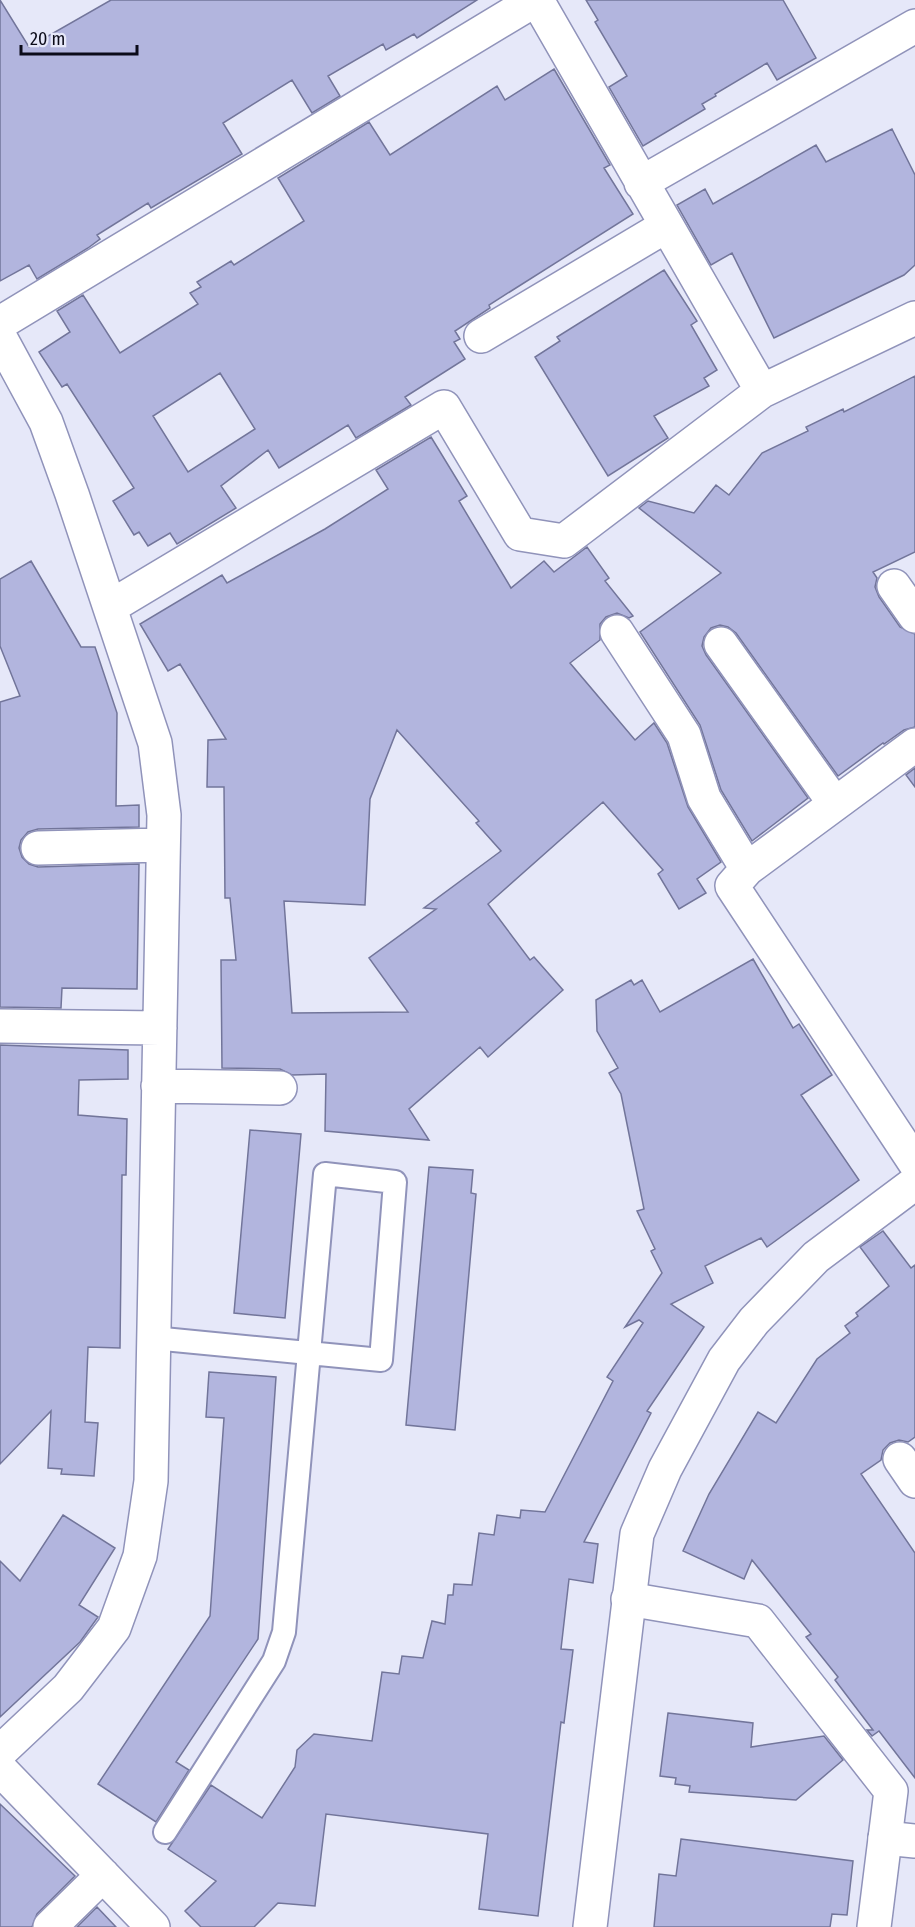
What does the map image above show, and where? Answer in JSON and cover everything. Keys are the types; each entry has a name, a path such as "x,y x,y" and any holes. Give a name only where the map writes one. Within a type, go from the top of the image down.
{"street":[{"path":"0,323 536,0 762,391"},
{"path":"641,183 915,26"},
{"path":"481,336 666,226"},
{"path":"110,607 444,407 520,534 564,541 762,391 915,318"},
{"path":"0,337 46,422 110,607 155,743 164,815 151,1481 140,1556 114,1628 68,1688 0,1752"},
{"path":"894,586 915,616"},
{"path":"617,632 684,735 704,798 747,869"},
{"path":"721,644 835,804"},
{"path":"915,745 747,869 732,886 915,1163"},
{"path":"38,848 163,845"},
{"path":"0,1026 160,1028"},
{"path":"158,1086 280,1088"},
{"path":"590,1927 637,1534 670,1459 724,1360 784,1288 816,1257 915,1183"},
{"path":"628,1599 758,1621 891,1791 900,1839 874,1927"},
{"path":"0,1769 153,1927"},
{"path":"50,1927 103,1875"}],"lane":[{"path":"153,1338 310,1353 381,1360 395,1182 326,1174 310,1353 284,1632 274,1661 165,1832"}],"building":[{"path":"0,0 29,47 111,0 477,0 417,38 414,34 386,50 383,44 328,76 340,96 312,113 292,80 223,123 242,154 151,208 148,203 97,235 100,239 88,248 37,279 29,265 0,281"},
{"path":"586,0 783,0 816,58 777,80 767,63 715,94 716,96 702,104 705,109 643,146 609,87 627,76 595,22 598,20"},
{"path":"554,69 610,165 604,168 633,214 489,305 490,308 455,331 460,339 454,342 465,359 405,397 411,405 356,438 348,425 279,468 268,450 221,486 236,508 177,544 170,533 148,546 139,532 134,535 113,501 134,488 67,384 62,387 39,352 70,332 57,311 83,295 120,353 198,304 190,293 201,287 197,282 231,261 234,265 304,221 278,178 369,122 390,155 497,86 505,100","holes":["220,373 255,429 188,472 153,416"]},
{"path":"892,129 915,175 915,265 904,275 774,338 732,253 711,265 677,205 705,189 713,204 816,145 826,162"},
{"path":"664,270 697,321 691,325 717,370 704,378 709,386 654,416 668,438 608,476 535,357 560,341 557,337"},
{"path":"915,376 915,552 873,572 877,578 875,587 879,597 900,627 915,634 915,727 904,730 883,743 838,776 736,633 720,625 711,628 704,637 702,646 706,655 808,798 752,841 721,790 700,725 640,632 721,573 639,508 648,501 694,513 716,485 729,495 762,453 808,431 806,427 843,409 844,412"},
{"path":"431,437 467,496 459,501 511,588 544,561 554,572 587,547 609,578 605,581 633,616 629,618 617,613 606,617 600,624 600,640 570,663 635,740 654,723 667,743 688,807 721,862 697,879 706,893 679,909 658,874 663,870 603,802 488,904 530,960 534,957 563,990 488,1057 480,1047 409,1109 429,1140 325,1131 326,1074 292,1075 280,1069 222,1068 221,960 236,960 230,898 225,898 224,787 207,787 208,740 226,739 180,664 168,671 140,624 222,575 227,583 325,529 388,489 376,470","holes":["397,730 479,821 476,823 501,851 424,908 436,909 369,958 408,1012 292,1013 284,901 365,905 370,799"]},
{"path":"31,561 81,647 95,647 117,713 116,806 139,805 139,827 38,829 28,832 21,840 19,848 22,857 29,864 38,867 139,864 137,989 62,988 61,1008 0,1007 0,702 20,696 0,646 0,579"},
{"path":"915,768 915,787 906,775"},
{"path":"753,959 793,1028 799,1024 832,1075 801,1095 859,1180 767,1247 761,1238 705,1266 713,1283 671,1304 704,1327 647,1411 651,1413 584,1542 598,1544 593,1583 569,1579 561,1649 573,1650 564,1723 561,1722 538,1916 479,1909 488,1834 326,1814 315,1906 278,1903 254,1927 201,1927 185,1911 216,1881 168,1849 211,1785 262,1818 295,1767 297,1750 314,1734 372,1741 382,1672 399,1674 402,1656 423,1658 432,1621 445,1624 448,1595 453,1595 454,1584 472,1585 479,1533 494,1535 497,1515 520,1518 521,1510 545,1512 613,1381 607,1377 643,1323 639,1320 625,1327 662,1273 651,1251 655,1249 637,1211 644,1209 621,1094 609,1073 618,1068 597,1031 596,1000 631,980 634,985 642,980 660,1012"},
{"path":"0,1045 128,1050 128,1079 79,1080 78,1115 127,1119 126,1175 122,1175 120,1348 88,1347 85,1422 98,1423 94,1476 61,1474 62,1469 48,1468 51,1411 0,1464"},
{"path":"250,1130 301,1134 285,1318 234,1313"},
{"path":"429,1167 473,1170 471,1193 476,1194 455,1430 406,1425"},
{"path":"883,1231 911,1268 915,1265 915,1437 908,1442 899,1440 890,1443 883,1450 881,1460 861,1474 915,1553 915,1778 879,1731 872,1736 867,1730 873,1730 835,1680 838,1677 806,1637 811,1634 752,1560 744,1579 683,1551 709,1494 758,1412 776,1423 817,1359 850,1333 845,1326 858,1316 856,1313 889,1286 860,1247"},
{"path":"209,1372 276,1377 258,1639 176,1762 189,1770 156,1822 98,1784 210,1616 224,1418 206,1417"},
{"path":"63,1515 115,1548 79,1605 98,1617 80,1642 0,1717 0,1561 20,1581"},
{"path":"668,1713 753,1723 751,1747 824,1736 843,1760 796,1800 689,1792 690,1786 675,1784 676,1778 660,1776"},
{"path":"0,1804 75,1876 37,1914 32,1927 0,1927"},
{"path":"681,1839 853,1861 847,1915 832,1914 830,1927 654,1927 659,1874 676,1876"},
{"path":"97,1907 116,1927 77,1927"}]}
